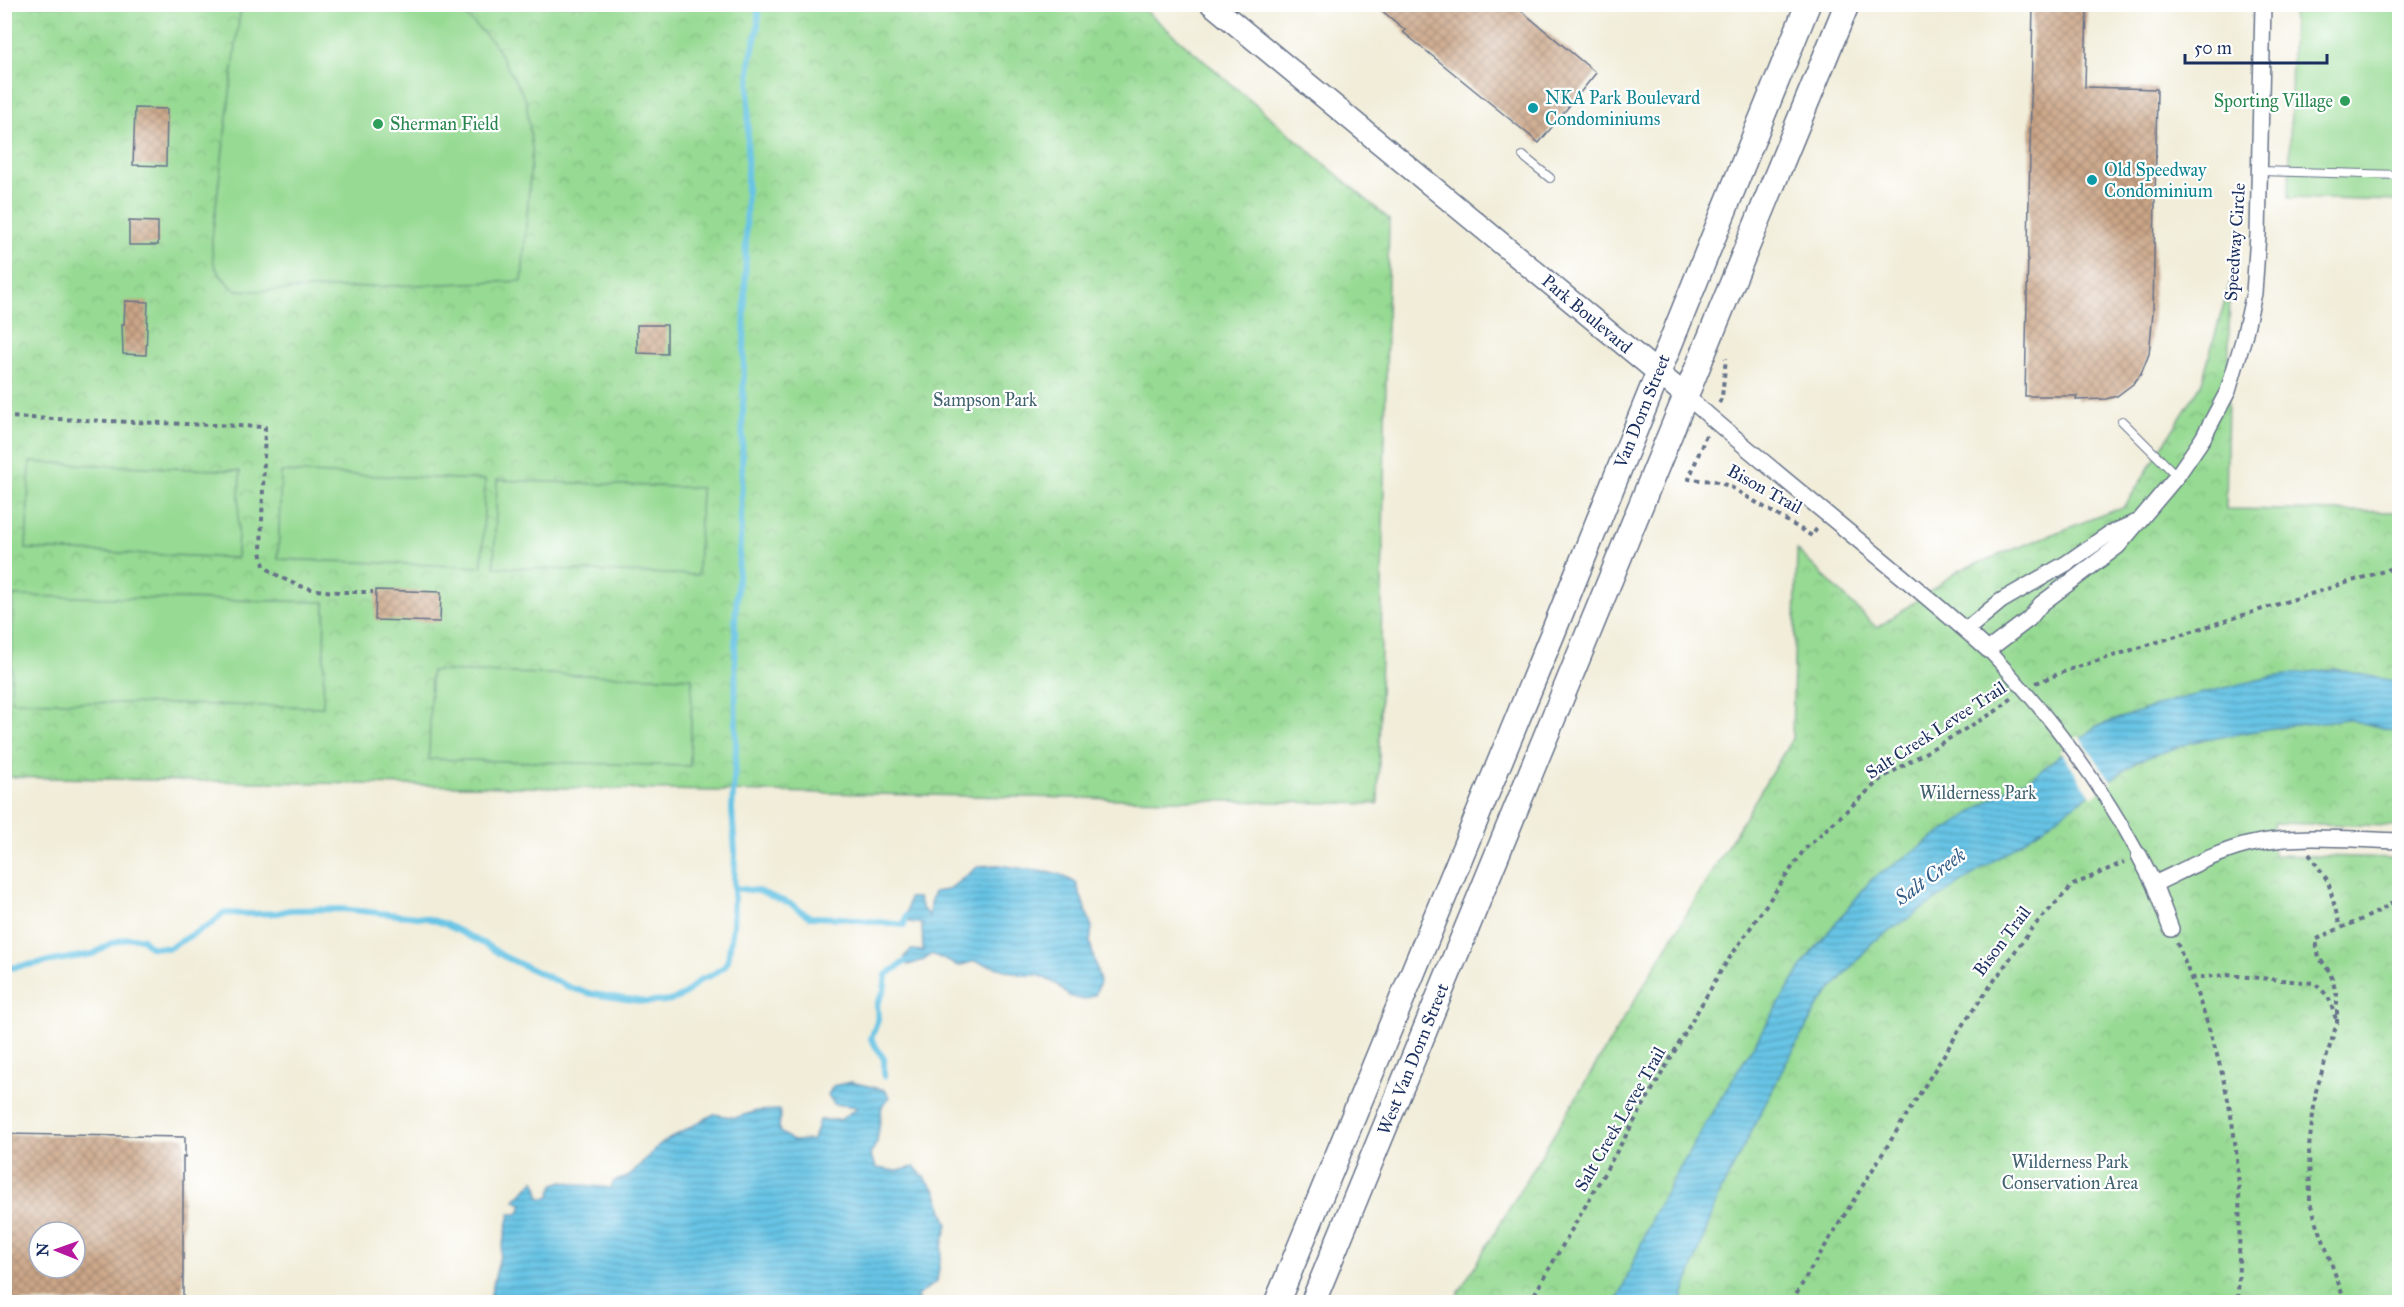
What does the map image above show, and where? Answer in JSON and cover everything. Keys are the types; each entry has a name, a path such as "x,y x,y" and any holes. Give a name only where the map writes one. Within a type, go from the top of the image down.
{"main road":[{"name":"Park Boulevard","path":"1211,4 1685,395"},
{"name":"Van Dorn Street","path":"1477,818 1808,4"},
{"name":"Van Dorn Street","path":"1513,816 1847,4"},
{"name":"West Van Dorn Street","path":"1313,1302 1513,816"},
{"name":"West Van Dorn Street","path":"1277,1302 1477,818"}],"street":[{"name":"Speedway Circle","path":"1988,650 2029,618 2041,604 2118,546 2177,476 2203,438 2228,391 2254,293 2263,4"},
{"name":"Park Boulevard","path":"1685,395 1988,650"},
{"name":"Speedway Circle","path":"1966,630 2001,601 2067,563 2109,534 2136,522"},
{"path":"1988,650 2024,688 2086,769 2136,849 2154,884 2171,928"},
{"path":"2154,884 2218,854 2248,845 2301,840 2400,841"}],"lane":[{"path":"1523,156 1550,178"},
{"path":"2259,171 2400,175"},
{"path":"2122,421 2177,476"}],"path":[{"path":"4,417 266,427 261,551 264,566 278,577 317,592 373,592"},
{"name":"Bison Trail","path":"1696,462 1689,479 1714,481 1729,486 1812,536 1827,513"},
{"name":"Salt Creek Levee Trail","path":"1530,1302 1722,969 1804,850 1882,778 1996,711 2024,688 2068,670 2400,566"},
{"path":"2301,840 2328,881 2340,927"},
{"name":"Bison Trail","path":"1792,1302 1965,1021 2032,928 2073,885 2136,849"},
{"path":"2345,1302 2310,1203 2309,1147 2316,1091 2337,1023 2337,996 2330,972 2319,958 2316,940 2340,927 2350,925 2382,910 2400,896"},
{"path":"2171,928 2210,1028 2222,1073 2235,1144 2240,1215 2238,1302"},
{"path":"2191,978 2227,975 2314,982 2328,996 2337,1023"}],"green space":[{"name":"Sampson Park","path":"5,5 1139,5 1389,219 1378,804 5,777"},
{"name":"Sherman Field","path":"241,5 448,5 468,18 493,42 526,100 532,149 522,281 257,291 235,290 228,284 214,262 212,238"},
{"name":"Sporting Village","path":"2293,5 2399,5 2399,201 2289,198"},
{"name":"Wilderness Park","path":"2230,282 2226,509 2399,512 2399,826 2274,823 2273,855 2399,858 2399,1302 1453,1302 1792,739 1797,550 1877,628 1960,570 2125,506 2201,385"},
{"path":"30,462 240,471 237,558 26,549"},
{"path":"281,472 485,480 482,567 278,559"},
{"path":"497,480 701,488 698,575 494,567"},
{"path":"13,596 325,602 323,707 11,701"},
{"path":"431,671 692,678 690,766 429,759"}],"water":[{"name":"Salt Creek","path":"2334,669 2399,682 2399,732 2347,719 2278,727 2193,742 2137,761 2044,827 1873,942 1819,1004 1785,1065 1718,1197 1681,1302 1617,1302 1653,1215 1713,1111 1808,957 1871,880 2017,782 2029,780 2095,727 2170,701 2271,677"},
{"path":"999,865 1059,874 1076,883 1092,927 1090,943 1100,982 1095,995 1084,1000 1069,996 1056,984 1039,975 1022,975 975,961 958,966 932,954 924,960 908,965 904,957 911,950 923,951 922,924 910,922 906,916 909,898 918,898 922,908 929,916 934,892 948,890 979,866"},
{"path":"851,1082 885,1090 890,1097 882,1106 877,1142 870,1155 877,1168 896,1171 915,1167 936,1191 948,1225 943,1241 937,1281 916,1297 921,1302 489,1302 510,1214 518,1214 523,1205 515,1200 535,1180 540,1198 549,1198 554,1184 563,1181 611,1188 614,1181 628,1177 660,1144 714,1114 735,1118 757,1111 780,1110 779,1131 793,1141 813,1140 819,1120 840,1120 858,1107 834,1104 828,1095 833,1086"}],"pier":[{"path":"2079,736 2112,782 2092,797 2060,751"}],"building":[{"name":"NKA Park Boulevard Condominiums","path":"1374,4 1513,4 1596,73 1539,143 1403,32 1405,30"},
{"name":"Old Speedway Condominium","path":"2033,4 2087,4 2085,87 2157,89 2153,312 2149,354 2141,374 2133,384 2117,396 2106,399 2076,400 2077,396 2025,396"},
{"path":"135,108 167,109 166,166 133,165"},
{"path":"129,221 158,222 158,245 129,245"},
{"path":"125,301 148,302 146,355 123,354 122,324 124,324"},
{"path":"637,325 667,325 667,354 637,353"},
{"path":"376,590 441,592 440,622 375,620"},
{"path":"4,1134 185,1137 183,1302 4,1302"}],"waterway":[{"path":"4,969 93,954 111,943 129,938 142,938 150,947 169,948 214,922 223,913 254,914 289,910 342,909 426,918 445,924 503,956 571,988 592,994 646,1002 670,1001 684,995 701,979 724,967 728,960 733,926 735,851 732,809 736,749 735,624 741,527 748,122 750,61 758,27 758,4"},
{"path":"734,888 758,891 791,904 810,917 904,925 906,916"},
{"path":"884,1076 884,1059 871,1039 878,1019 877,1004 884,991 886,975 906,961"}],"place":[{"name":"Sporting Village","path":"2345,101"},
{"name":"NKA Park Boulevard Condominiums","path":"1533,108"},
{"name":"Sherman Field","path":"378,124"},
{"name":"Old Speedway Condominium","path":"2092,180"}],"park label":[{"name":"Wilderness Park Conservation Area","path":"2070,1172"}]}
